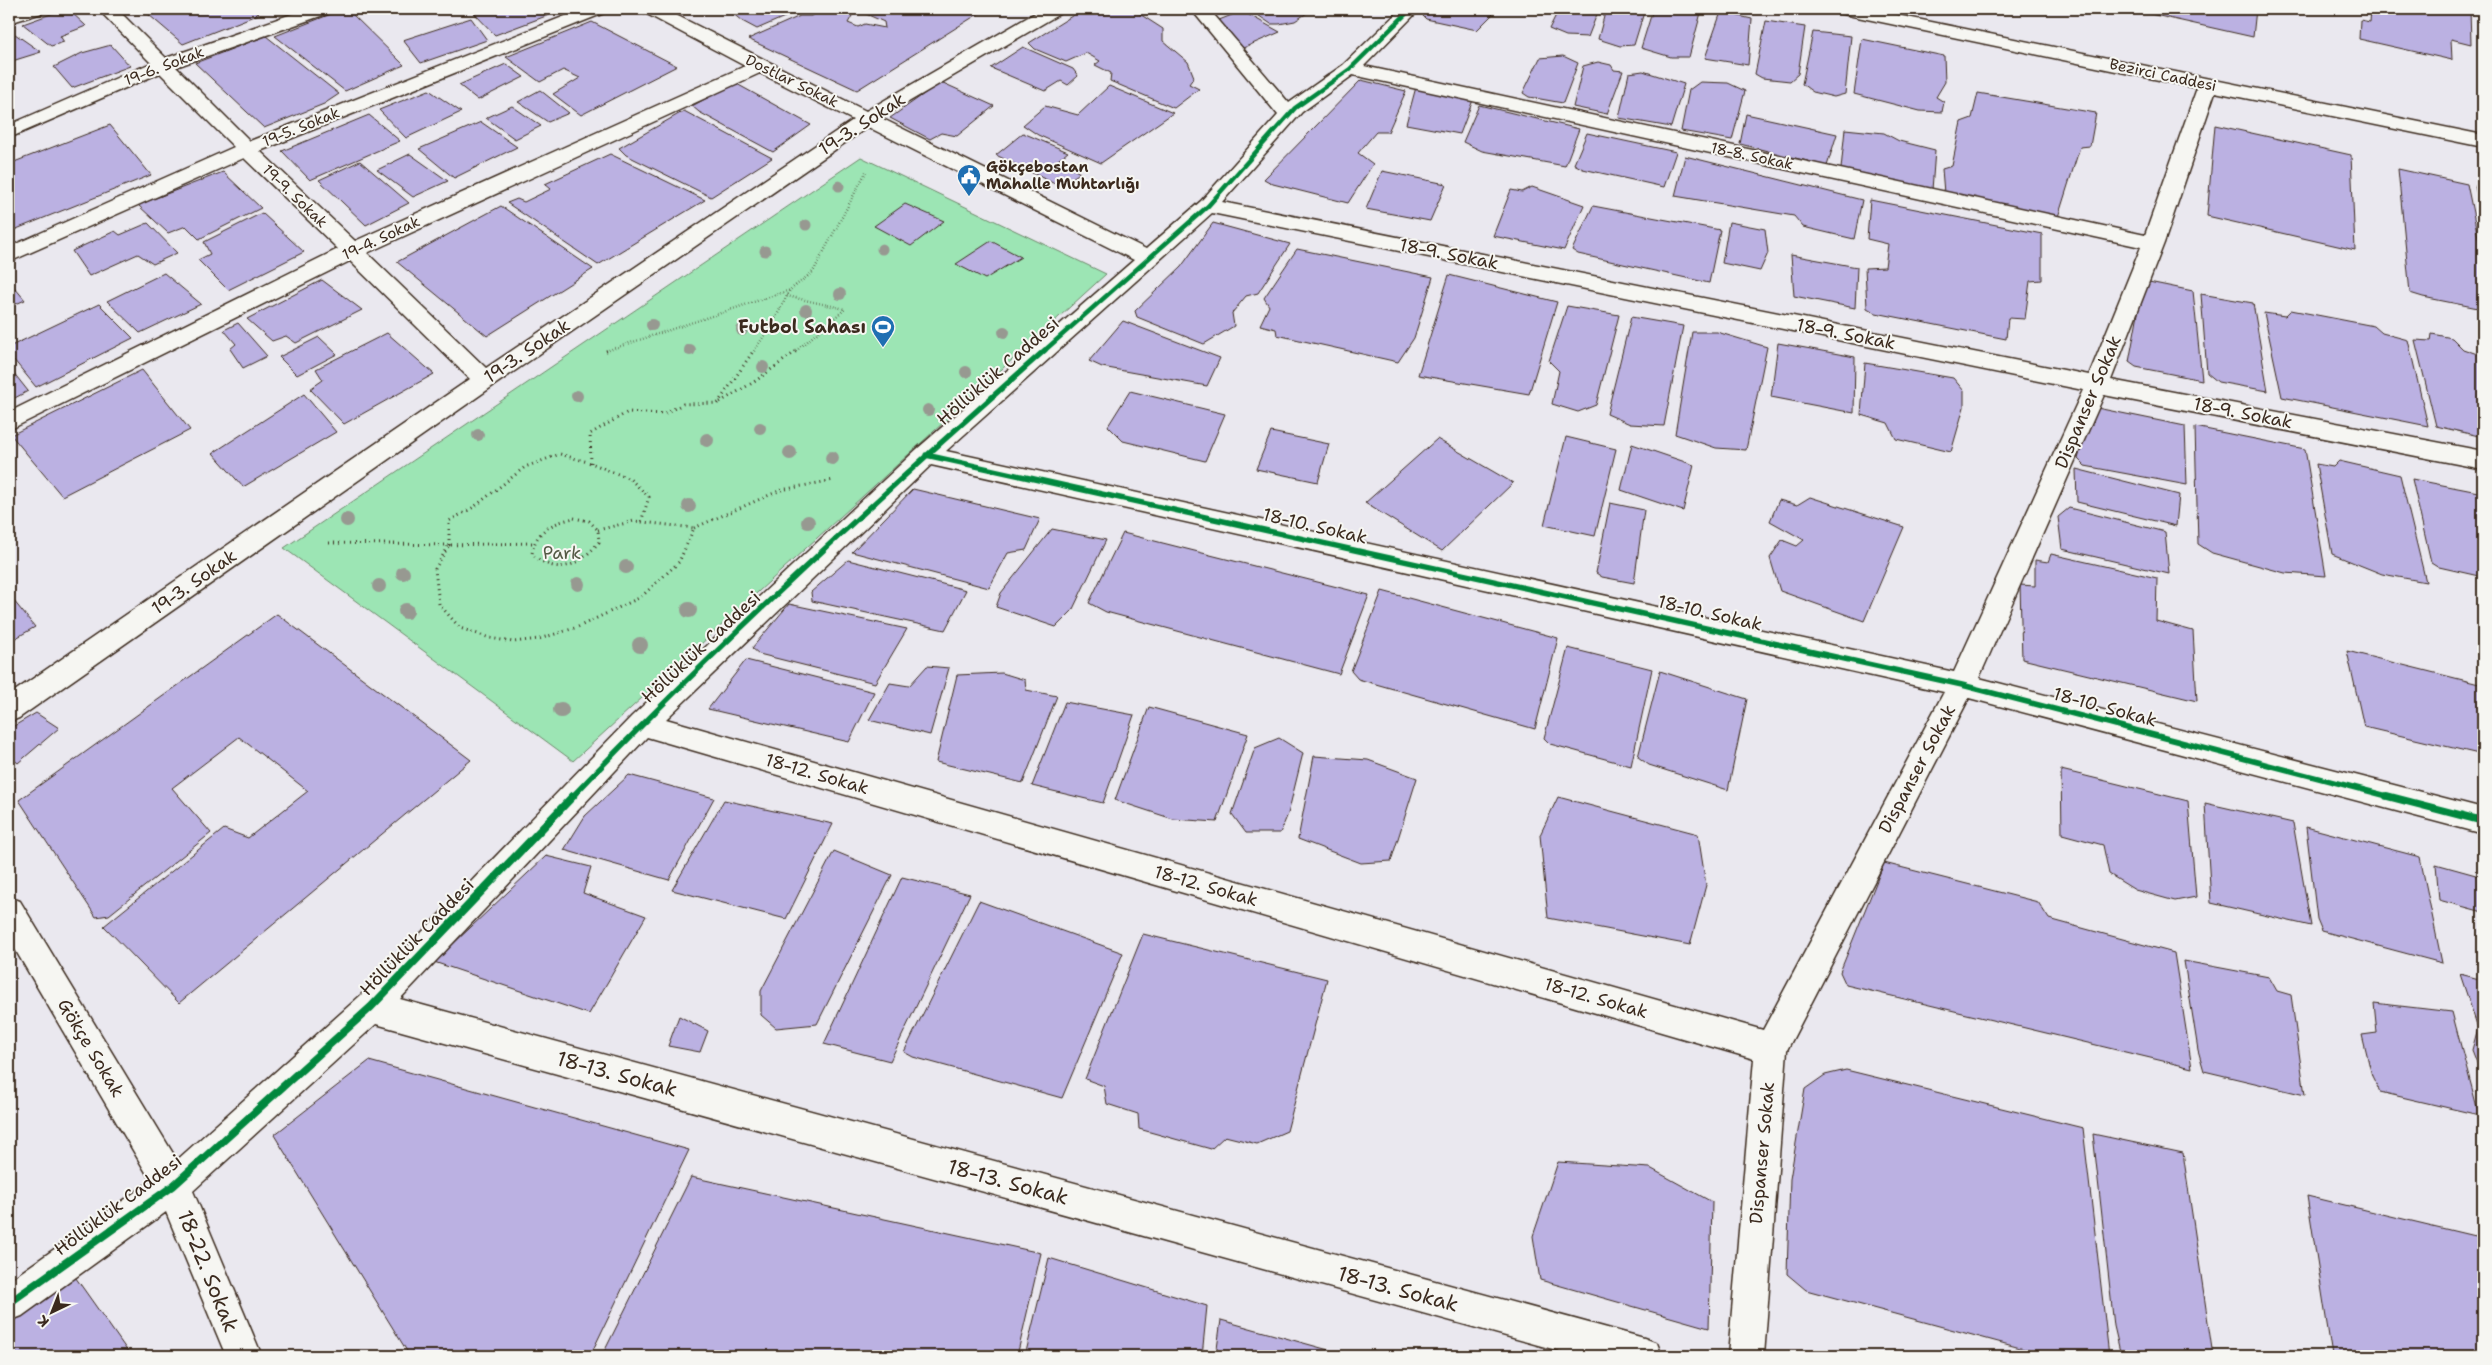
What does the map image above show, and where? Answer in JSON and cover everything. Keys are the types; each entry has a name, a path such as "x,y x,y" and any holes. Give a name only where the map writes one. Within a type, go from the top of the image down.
{"street":[{"path":"9,18 36,9"},
{"name":"19-9. Sokak","path":"107,9 247,149 485,380"},
{"name":"19-6. Sokak","path":"9,132 163,65 323,9"},
{"name":"19-5. Sokak","path":"9,255 247,149 598,9"},
{"name":"Dostlar Sokak","path":"650,9 760,66 1149,259"},
{"name":"19-3. Sokak","path":"9,710 534,346 868,118 1055,9"},
{"path":"1200,9 1288,116"},
{"name":"Höllüklük Caddesi","path":"9,1303 173,1186 371,1007 642,724 926,454 1208,206 1295,108 1350,69 1411,9"},
{"name":"Bezirci Caddesi","path":"1843,9 2483,141"},
{"name":"19-4. Sokak","path":"9,422 352,251 760,66"},
{"name":"18-8. Sokak","path":"1350,69 2153,243"},
{"name":"Dispanser Sokak","path":"1746,1356 1771,1048 1962,685 2097,385 2153,243 2208,85"},
{"name":"18-9. Sokak","path":"1208,206 2097,385 2483,460"},
{"name":"18-10. Sokak","path":"926,454 1962,685 2483,821"},
{"name":"18-12. Sokak","path":"642,724 1771,1048"},
{"name":"Gökçe Sokak","path":"9,911 173,1186"},
{"name":"18-13. Sokak","path":"371,1007 1644,1356"},
{"name":"18-22. Sokak","path":"173,1186 244,1356"}],"path":[{"path":"534,346 599,354 790,290 813,272 888,129"},
{"path":"718,403 774,321 790,290"},
{"path":"591,463 590,434 628,412 664,414 683,404 718,403 741,392 799,351 845,309 787,296"},
{"path":"641,522 649,497 630,480 591,463 560,454 525,467 474,507 449,520 449,545 435,569 440,604 460,628 490,638 512,642 539,639 578,627 641,597 679,562 694,528"},
{"path":"598,530 634,521 694,528 781,490 837,479 889,489"},
{"path":"579,518 589,521 598,530 599,542 589,556 575,564 557,568 541,565 532,554 532,543 542,530 557,521 579,518"},
{"path":"322,544 449,545 532,543"}],"green space":[{"name":"Park","path":"861,157 1106,274 573,761 284,548"}],"building":[{"path":"68,9 86,26 60,36 64,42 51,46 23,24"},
{"path":"142,9 253,9 259,14 183,44"},
{"path":"484,9 565,9 495,35 474,13"},
{"path":"727,9 803,9 757,29 742,21"},
{"path":"822,9 841,9 853,14 848,23 858,27 865,24 885,28 884,22 855,9 986,9 857,90 748,39 800,16 811,16"},
{"path":"1083,9 1132,9 1163,29 1163,41 1188,62 1194,77 1189,84 1199,89 1174,108 1110,81 1111,73 1095,65 1100,61 1086,53 1066,62 1035,49 1029,43"},
{"path":"1211,9 1230,9 1215,15"},
{"path":"1249,9 1313,9 1295,21 1271,24"},
{"path":"1430,9 1494,9 1494,13 1477,30 1426,19 1423,16"},
{"path":"1559,9 1599,9 1588,37 1566,36 1549,29"},
{"path":"1606,9 1645,9 1634,45 1620,46 1598,39"},
{"path":"1653,9 1702,9 1689,57 1671,57 1641,48"},
{"path":"2128,9 2256,9 2253,37"},
{"path":"2371,9 2470,9 2471,44 2451,39 2452,60 2359,39 2360,20 2370,22"},
{"path":"349,11 404,65 345,91 275,36 331,14"},
{"path":"1242,11 1280,32 1243,48 1214,22"},
{"path":"1721,12 1752,19 1748,65 1705,58"},
{"path":"471,18 487,40 421,63 403,40"},
{"path":"1766,21 1805,27 1798,74 1790,81 1762,78 1755,74"},
{"path":"592,22 677,66 581,115 553,94 580,78 563,70 540,82 506,57"},
{"path":"1813,32 1851,36 1845,94 1834,97 1813,92 1802,84"},
{"path":"15,34 41,52 9,62 9,36"},
{"path":"266,36 339,94 324,104 264,128 195,63"},
{"path":"1862,39 1944,56 1945,82 1936,97 1944,102 1942,112 1920,111 1854,94"},
{"path":"111,45 130,66 72,88 54,67 82,53"},
{"path":"1023,47 1073,69 1078,76 1068,85 1061,81 1045,91 991,68"},
{"path":"1563,56 1578,63 1563,103 1529,97 1523,93 1540,58"},
{"path":"1598,62 1611,65 1614,70 1623,71 1607,114 1573,107 1583,66"},
{"path":"506,64 524,77 478,100 459,85"},
{"path":"1643,71 1684,84 1671,127 1619,118 1629,73"},
{"path":"1361,80 1406,91 1388,132 1376,132 1358,153 1373,164 1348,203 1273,184 1264,179"},
{"path":"941,82 994,106 957,136 941,133 930,139 890,118"},
{"path":"1700,82 1728,83 1745,91 1732,140 1681,131 1689,90"},
{"path":"735,83 811,125 773,152 699,112 692,106"},
{"path":"1109,86 1173,113 1101,163 1038,135 1023,125 1045,106 1078,115"},
{"path":"1416,87 1473,100 1460,134 1406,124"},
{"path":"429,90 461,112 406,138 379,110"},
{"path":"540,90 569,113 548,122 518,102"},
{"path":"1978,93 2096,113 2090,146 2080,147 2058,217 1944,193 1942,169 1952,166 1961,122 1972,118"},
{"path":"1479,105 1579,129 1565,166 1482,151 1463,142"},
{"path":"512,106 541,126 515,139 486,118"},
{"path":"684,111 772,158 711,197 626,155 619,148"},
{"path":"1746,114 1837,134 1827,166 1740,144"},
{"path":"369,115 400,141 310,180 282,151"},
{"path":"481,122 517,147 454,178 419,149"},
{"path":"110,125 151,175 9,232 9,164"},
{"path":"2215,125 2351,155 2355,250 2207,216"},
{"path":"1845,129 1884,133 1899,141 1935,150 1932,190 1841,169"},
{"path":"1023,133 1068,152 1058,160 1080,173 1059,186 996,155"},
{"path":"1587,133 1676,152 1664,187 1583,169 1574,164"},
{"path":"410,154 448,181 413,197 377,170"},
{"path":"610,154 705,200 598,265 507,203 517,199 524,202 551,189 545,184"},
{"path":"1685,156 1862,200 1854,239 1803,227 1794,216 1675,196"},
{"path":"360,161 409,203 366,225 319,180"},
{"path":"2398,169 2467,184 2483,261 2483,309 2410,293"},
{"path":"1382,171 1446,184 1430,221 1366,209"},
{"path":"223,172 261,208 199,239 186,226 168,233 138,205"},
{"path":"2475,186 2483,188 2483,222"},
{"path":"1532,187 1584,205 1564,250 1493,236 1511,190 1522,192"},
{"path":"1870,200 2042,234 2042,280 2030,281 2025,319 2008,318 2006,339 1876,313 1867,308 1865,268 1885,267 1888,244 1867,239"},
{"path":"905,204 944,221 911,246 874,226"},
{"path":"501,206 593,269 487,336 397,262"},
{"path":"1593,206 1720,230 1709,283 1578,254 1572,250"},
{"path":"262,213 304,252 228,290 198,260 210,254 204,242"},
{"path":"1729,222 1765,229 1768,253 1760,271 1722,263"},
{"path":"148,223 177,253 153,264 138,254 89,276 72,251 115,231 120,235"},
{"path":"1213,223 1290,244 1258,293 1246,296 1232,313 1234,326 1204,344 1137,317 1135,311 1181,267"},
{"path":"991,241 1021,257 985,279 956,264"},
{"path":"1297,249 1433,277 1414,338 1398,362 1277,335 1276,329 1260,325 1269,306 1264,298"},
{"path":"1791,255 1857,267 1855,308 1794,296"},
{"path":"164,273 201,304 140,333 107,301"},
{"path":"1449,275 1557,302 1529,394 1418,375"},
{"path":"322,280 362,310 296,343 286,336 272,341 247,319"},
{"path":"9,281 25,300 9,307"},
{"path":"2144,281 2193,291 2202,380 2136,367 2129,362"},
{"path":"2201,294 2253,303 2268,391 2218,382 2207,373"},
{"path":"99,304 133,338 36,387 9,354 9,347"},
{"path":"1567,306 1619,315 1596,405 1578,412 1552,404 1559,371 1549,361"},
{"path":"2291,310 2374,326 2382,333 2408,340 2428,426 2282,397 2264,313 2285,316"},
{"path":"1631,317 1683,326 1664,426 1630,424 1607,414"},
{"path":"1123,321 1220,358 1207,386 1102,367 1089,361"},
{"path":"238,323 267,356 243,368 230,349 236,344 224,330"},
{"path":"1692,332 1717,332 1767,347 1746,450 1716,448 1675,434"},
{"path":"387,333 434,374 344,424 310,389 323,380 316,369"},
{"path":"2432,334 2452,338 2463,349 2483,356 2483,437 2436,426 2415,340 2431,341"},
{"path":"319,337 337,354 297,375 279,357"},
{"path":"1778,343 1855,357 1854,413 1771,397"},
{"path":"1865,363 1953,378 1964,391 1964,407 1951,452 1896,439 1888,423 1861,415"},
{"path":"9,367 28,391 9,401"},
{"path":"142,370 190,430 62,496 11,435"},
{"path":"1130,391 1225,414 1205,461 1123,441 1108,426"},
{"path":"304,394 336,432 243,487 213,453"},
{"path":"2092,407 2185,426 2187,485 2085,466 2078,459"},
{"path":"2195,427 2305,449 2326,576 2285,573 2212,553 2198,544"},
{"path":"1271,432 1329,444 1318,482 1256,469"},
{"path":"1566,437 1616,449 1595,536 1544,525"},
{"path":"1437,439 1513,483 1442,551 1365,503"},
{"path":"1632,444 1694,465 1683,511 1621,490"},
{"path":"2339,461 2400,475 2426,582 2382,574 2332,554 2316,464 2333,467"},
{"path":"2076,469 2179,495 2176,526 2077,502"},
{"path":"2412,479 2483,493 2483,577 2439,567 2431,562"},
{"path":"913,489 1040,519 1026,550 1008,553 989,588 852,552"},
{"path":"1810,497 1904,527 1864,621 1780,591 1770,558 1782,540 1797,546 1804,540 1770,521 1779,500 1797,505"},
{"path":"1610,503 1644,510 1634,583 1602,577 1596,573"},
{"path":"2069,508 2165,532 2169,574 2062,549 2058,517"},
{"path":"1052,529 1106,540 1072,611 1056,627 996,607 1001,593"},
{"path":"1123,533 1369,595 1339,674 1106,612 1089,603"},
{"path":"2051,554 2157,578 2156,621 2193,631 2197,701 2022,659 2020,585 2035,586 2035,560 2048,562"},
{"path":"848,560 966,590 945,630 812,601 811,592"},
{"path":"1382,591 1558,638 1535,729 1358,679 1351,671"},
{"path":"9,595 35,627 9,642"},
{"path":"789,604 907,629 875,683 759,654 752,648"},
{"path":"277,614 471,760 179,1003 104,926 224,829 248,838 308,791 239,737 172,788 211,833 109,915 96,917 19,800"},
{"path":"1568,648 1652,669 1631,766 1550,744 1544,738"},
{"path":"2347,651 2483,685 2483,755 2364,727"},
{"path":"746,660 874,692 849,742 708,709"},
{"path":"927,666 949,668 930,735 869,720 890,683 909,686"},
{"path":"1660,671 1747,699 1728,790 1649,765 1638,757"},
{"path":"1002,673 1025,680 1026,690 1057,696 1023,783 936,762 957,675"},
{"path":"1065,702 1134,715 1103,803 1032,786"},
{"path":"1149,707 1248,734 1217,822 1173,819 1115,800"},
{"path":"36,713 59,728 18,763 9,756 9,729"},
{"path":"1279,738 1303,753 1288,814 1280,833 1246,833 1232,814 1255,748"},
{"path":"1314,756 1368,760 1417,778 1391,861 1361,863 1298,839"},
{"path":"2061,770 2188,801 2196,897 2175,901 2135,890 2109,874 2103,845 2062,834"},
{"path":"629,775 714,798 669,880 564,850 585,816"},
{"path":"1558,797 1698,834 1706,885 1690,945 1548,918 1540,835"},
{"path":"724,800 833,824 786,919 672,890"},
{"path":"2205,803 2293,823 2311,926 2211,903"},
{"path":"2306,827 2420,857 2442,963 2322,931 2317,919"},
{"path":"834,851 892,875 817,1024 776,1028 761,1015 761,991"},
{"path":"546,856 591,867 583,893 646,916 589,1014 434,962"},
{"path":"1884,863 2038,902 2049,919 2174,953 2192,1068 1846,985 1840,972"},
{"path":"2436,864 2483,877 2483,912 2439,900"},
{"path":"902,877 970,894 890,1061 824,1044"},
{"path":"979,901 1123,953 1062,1098 913,1057 904,1052"},
{"path":"1143,934 1327,979 1287,1131 1257,1144 1225,1136 1211,1149 1139,1129 1138,1114 1107,1104 1104,1086 1085,1079"},
{"path":"2184,961 2269,977 2277,991 2291,995 2305,1095 2204,1071 2198,1050"},
{"path":"2460,974 2483,980 2483,1078 2472,1050 2478,1028"},
{"path":"2374,1003 2452,1012 2479,1115 2380,1092 2372,1076 2362,1035 2377,1033"},
{"path":"679,1016 708,1031 700,1052 668,1046"},
{"path":"369,1061 689,1150 590,1356 410,1356 274,1135"},
{"path":"1846,1070 2083,1128 2109,1356 2050,1356 1806,1290 1787,1274 1790,1179 1805,1089 1825,1075"},
{"path":"2093,1134 2183,1153 2213,1356 2121,1356 2114,1326"},
{"path":"1558,1162 1650,1168 1712,1202 1709,1328 1540,1280 1533,1236"},
{"path":"691,1177 1041,1253 1017,1356 602,1356"},
{"path":"2307,1196 2483,1238 2483,1356 2332,1356"},
{"path":"1049,1258 1207,1306 1202,1356 1025,1356"},
{"path":"66,1264 131,1356 9,1356 9,1310"},
{"path":"1221,1320 1350,1356 1216,1356"}],"cycle path":[{"path":"9,1303 173,1186 371,1007 642,724 926,455 1208,206 1295,108 1350,69 1411,9"},
{"path":"926,455 1962,685 2483,821"}],"place":[{"name":"Gökçebostan Mahalle Muhtarlığı","path":"969,197"},
{"name":"Futbol Sahası","path":"883,348"}]}
